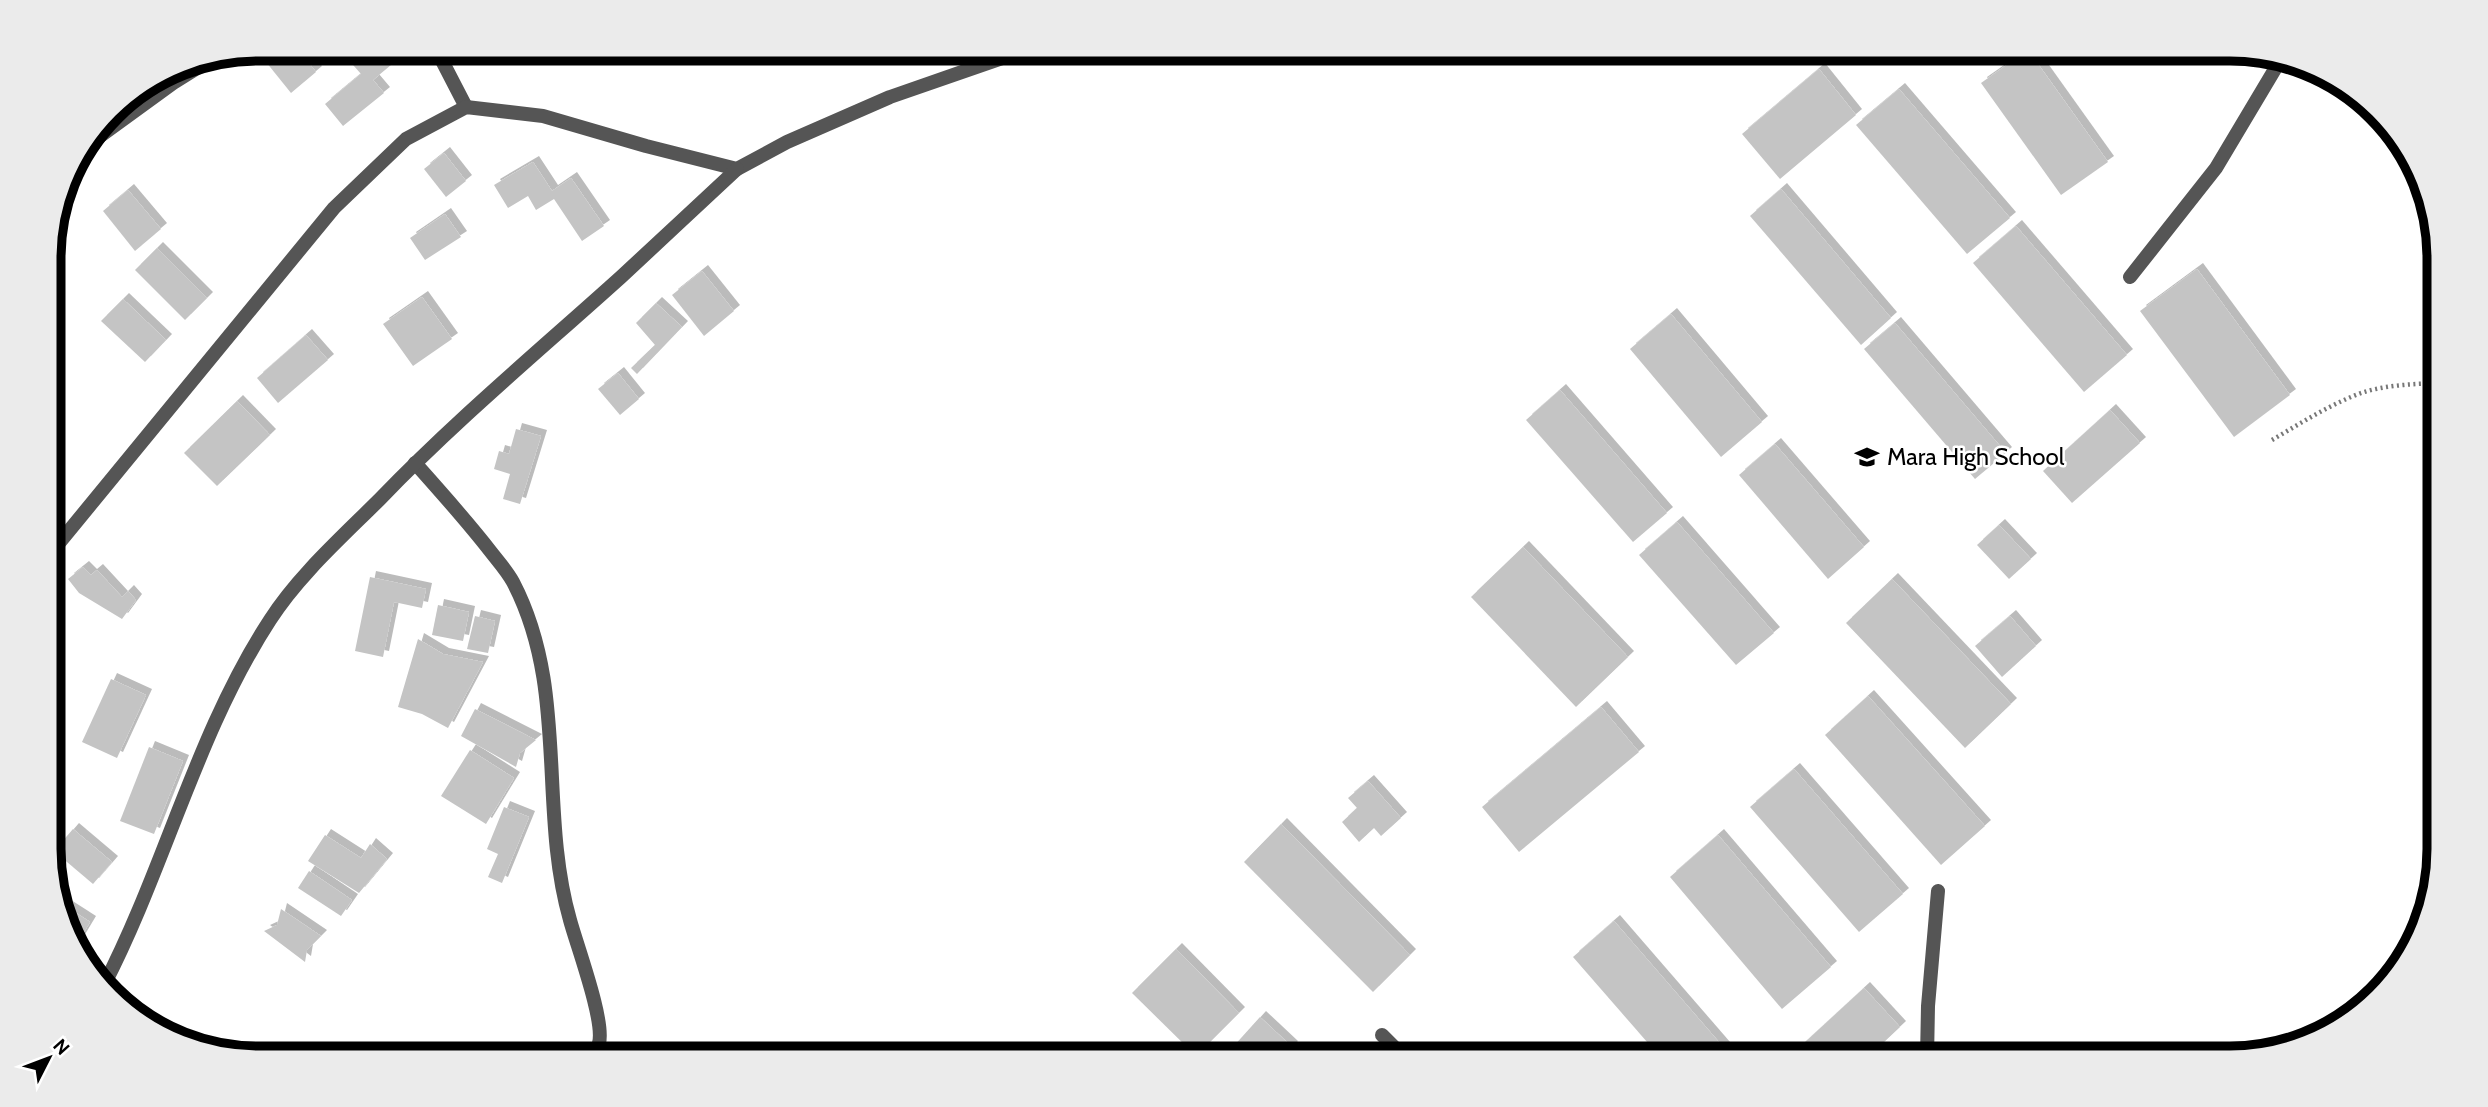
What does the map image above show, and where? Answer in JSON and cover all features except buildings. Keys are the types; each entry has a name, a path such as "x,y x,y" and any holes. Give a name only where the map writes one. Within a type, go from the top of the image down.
{"street":[{"path":"442,61 466,107"},
{"path":"109,976 128,940 230,690 271,618 313,567 415,463 737,169 787,142 890,97 994,61"},
{"path":"2130,277 2216,168 2276,67"},
{"path":"109,130 186,75"},
{"path":"62,540 334,208 406,139 466,107 543,116 737,169"},
{"path":"415,463 471,527 512,580 536,636 545,691 553,774 555,835 565,902 596,1008 600,1041 598,1046"},
{"path":"1927,1045 1938,891"},
{"path":"1382,1035 1392,1045"}],"path":[{"path":"2272,440 2318,412 2363,393 2427,383"}],"place":[{"name":"Mara High School","path":"1867,457"}]}
